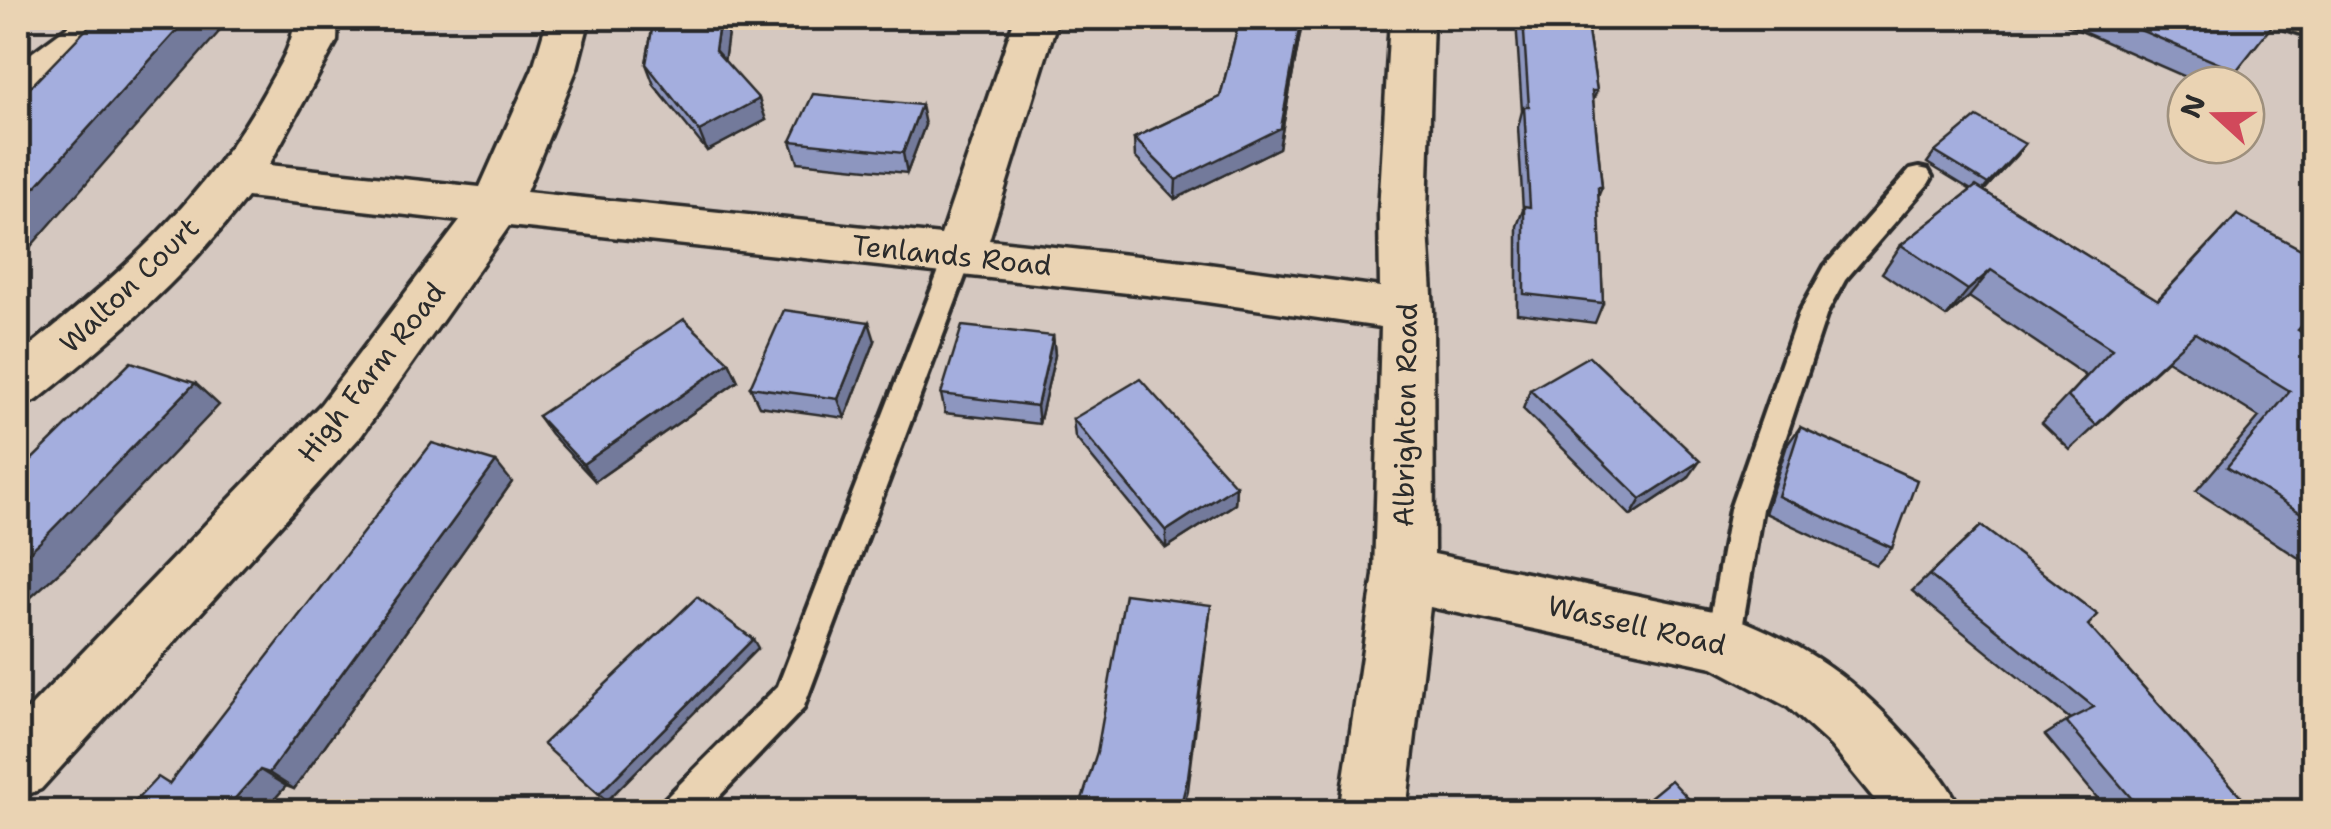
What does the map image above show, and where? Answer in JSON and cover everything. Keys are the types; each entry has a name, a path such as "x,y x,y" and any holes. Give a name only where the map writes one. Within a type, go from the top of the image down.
{"street":[{"path":"18,85 107,18"},
{"name":"Walton Court","path":"18,384 77,338 161,261 235,179 315,41 318,18"},
{"name":"High Farm Road","path":"18,766 341,420 495,208 555,68 569,18"},
{"path":"959,255 1037,18"},
{"name":"Albrighton Road","path":"1372,812 1404,575 1408,310 1404,212 1412,18"},
{"path":"2298,18 2314,24"},
{"path":"235,179 495,208"},
{"name":"Tenlands Road","path":"495,208 959,255 1408,310"},
{"name":"Wassell Road","path":"1404,575 1723,640 1810,686 1854,724 1928,812"}],"lane":[{"path":"1723,640 1746,509 1814,313 1835,273 1919,176"},
{"path":"678,812 790,697 959,255"}],"building":[{"path":"97,18 188,18 18,206 18,100"},
{"path":"654,18 720,18 715,50 759,99 699,131 646,64"},
{"path":"1240,18 1301,18 1281,128 1176,180 1134,138 1220,97"},
{"path":"1523,18 1586,18 1597,91 1592,91 1602,187 1598,187 1603,303 1524,294 1524,206 1530,207"},
{"path":"2112,18 2278,18 2241,65 2222,65"},
{"path":"813,94 921,105 903,153 791,141"},
{"path":"1977,117 2025,144 1988,184 1935,152"},
{"path":"1976,186 2158,300 2237,215 2314,256 2314,312 2298,330 2314,340 2314,521 2227,467 2290,391 2195,333 2096,425 2068,397 2112,349 1991,270 1968,290 1901,245"},
{"path":"784,310 869,322 838,399 750,387"},
{"path":"684,319 729,362 583,464 538,416"},
{"path":"962,326 1053,336 1037,406 941,394"},
{"path":"1589,356 1700,461 1641,499 1530,390"},
{"path":"131,362 195,383 18,562 18,473"},
{"path":"1140,379 1236,486 1166,531 1073,419"},
{"path":"1800,427 1917,480 1892,548 1778,496"},
{"path":"432,443 496,462 269,773 260,770 223,812 125,812 158,777 169,784"},
{"path":"1981,526 2098,615 2088,625 2255,812 2143,812 2066,721 2094,707 1929,575"},
{"path":"1125,594 1211,605 1188,777 1179,812 1078,812 1097,752"},
{"path":"697,597 753,639 599,794 543,744"},
{"path":"1671,780 1701,812 1632,812"}]}
